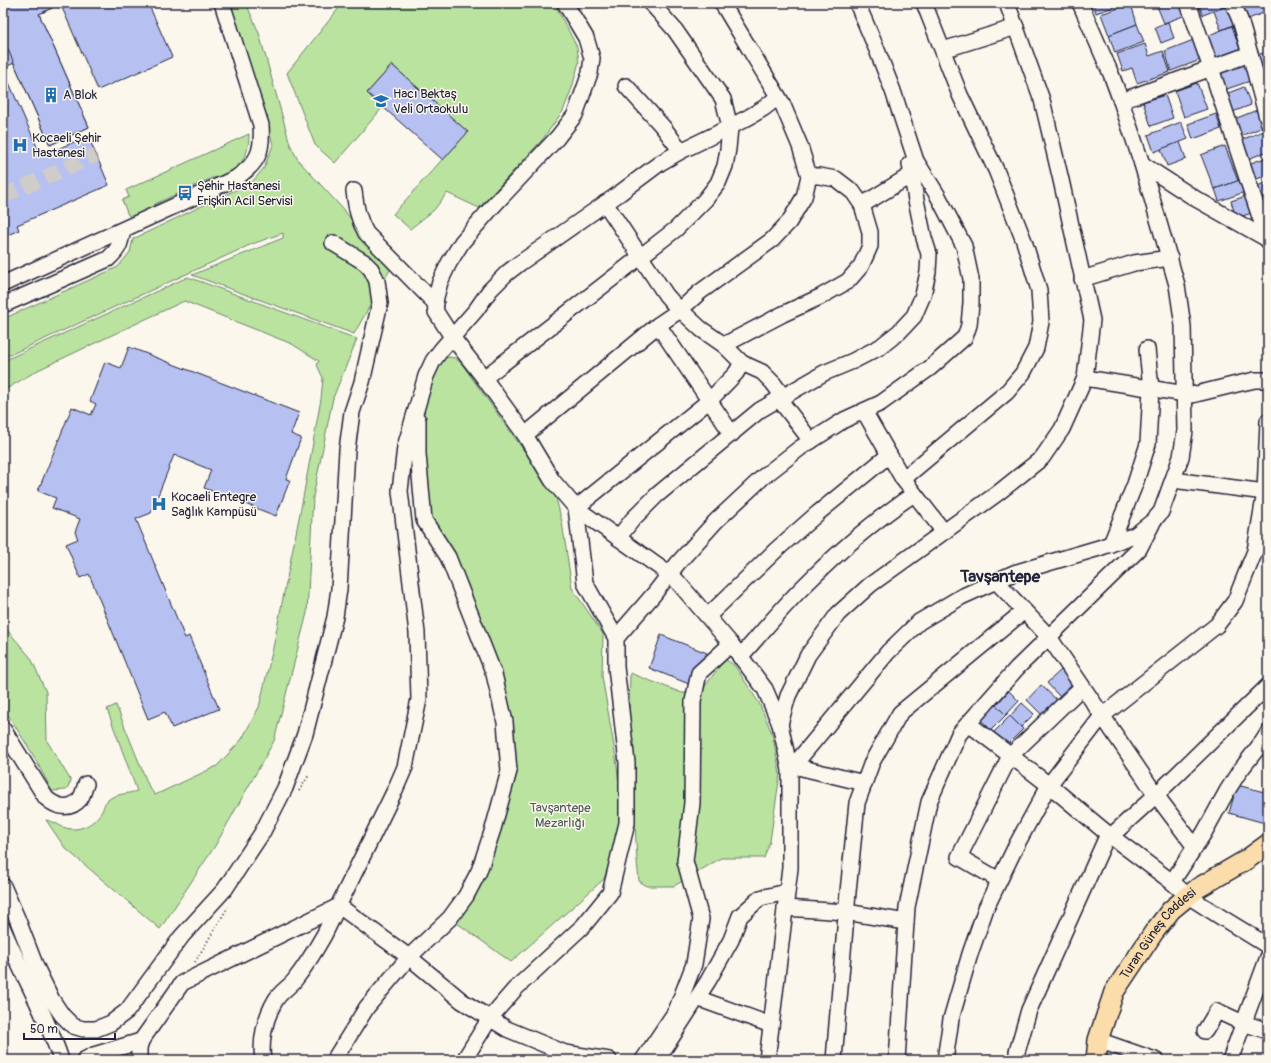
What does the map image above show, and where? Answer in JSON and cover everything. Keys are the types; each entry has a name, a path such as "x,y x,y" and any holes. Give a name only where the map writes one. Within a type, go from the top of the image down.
{"main road":[{"name":"Turan Güneş Caddesi","path":"1096,1060 1098,1040 1114,992 1154,932 1171,910 1198,888 1246,860 1268,844"}],"street":[{"path":"3,284 236,178 250,168 258,156 262,140 261,125 222,3"},
{"path":"565,3 586,38 592,58 590,73 575,115 557,138 489,210 462,242 449,263 440,282 436,312 452,337 525,435 552,480 576,508 677,581 731,644 765,689 780,724 792,768 790,868 767,1060"},
{"path":"525,435 658,325 680,310 700,292 772,240 788,222 804,197 809,176 800,146 782,103 722,3"},
{"path":"616,638 716,520 751,488 794,452 844,420 881,403 930,368 964,336 969,325 972,279 964,246 938,196 916,161 878,50 856,3"},
{"path":"903,479 1007,392 1023,373 1036,348 1041,322 1039,290 1024,241 996,170 960,95 924,3"},
{"path":"780,724 788,696 808,655 838,614 870,585 998,493 1042,458 1062,429 1085,378 1092,320 1042,100 1007,3"},
{"path":"792,768 888,652 919,622 961,597 1014,573 1111,544 1135,535 1154,521 1162,512 1181,457 1185,431 1183,326 1177,285 1142,164 1121,101 1080,3"},
{"path":"1188,3 1268,240"},
{"path":"1233,3 1240,20 1268,121"},
{"path":"484,378 676,229 691,215 718,183 725,166 730,127 723,99 676,30 655,5"},
{"path":"943,50 1016,28"},
{"path":"1121,101 1250,54"},
{"path":"626,86 663,127 681,151"},
{"path":"263,1060 261,1048 266,1021 275,1000 293,982 314,952 339,906 405,767 419,699 417,633 400,491 405,447 426,376 433,361 476,310 490,290 507,273 548,242 605,204 660,163 764,108 778,97"},
{"path":"618,538 633,519 656,495 760,410 824,373 853,361 880,347 899,332 914,316 923,295 928,272 929,254 924,238 911,175 910,164 916,161"},
{"path":"1142,164 1196,198 1268,240"},
{"path":"862,205 911,175"},
{"path":"724,344 820,297 848,281 860,266 870,246 870,232 862,205 853,192 836,179 809,176"},
{"path":"354,191 356,210 360,224 366,233 436,304"},
{"path":"605,204 666,295 701,329 724,344 742,363 762,372 773,382 779,391 779,399 811,441"},
{"path":"3,305 108,259 116,252 120,244 122,230"},
{"path":"3,886 36,967 52,1000 62,1015 73,1026 83,1029 96,1029 111,1023 127,1011 182,936 224,889 244,861 285,788 305,734 335,617 339,589 347,450 352,412 362,382 380,303 377,281 371,269 364,262 333,243"},
{"path":"1082,279 1134,263 1170,258"},
{"path":"658,325 732,434"},
{"path":"1111,544 1135,484 1148,444 1151,389 1147,349"},
{"path":"576,508 710,400 736,373 742,363"},
{"path":"1085,378 1185,395 1192,395 1255,380 1268,380"},
{"path":"334,1060 367,1007 409,957 450,918 466,896 479,871 493,829 509,770 505,722 494,674 448,557 424,520 418,454 418,419 416,407"},
{"path":"864,411 903,479 944,532"},
{"path":"945,1060 951,1019 970,954 986,908 1016,844 1049,785 1102,716 1217,625 1235,601 1255,551 1265,492 1268,421"},
{"path":"708,616 776,550 818,513 889,455"},
{"path":"1173,480 1265,492"},
{"path":"740,657 801,589 829,562 864,531 893,508 914,494"},
{"path":"464,1060 490,1018 515,989 584,925 610,893 628,823 627,763 616,667 616,638 579,585 576,508"},
{"path":"897,1060 907,907 929,802 959,734 1017,668 1139,549 1154,521"},
{"path":"996,581 1049,637 1156,795 1195,847"},
{"path":"834,1060 846,912 857,803 872,762 900,713 1024,612"},
{"path":"644,1060 676,1011 694,964 701,919 685,861 692,803 693,701 699,674 731,644"},
{"path":"1017,1060 1017,1052 1029,1010 1110,835 1156,795 1268,686"},
{"path":"999,880 959,857 1010,756 1082,687"},
{"path":"968,724 1049,785 1188,896 1268,946"},
{"path":"3,729 46,798 53,804 63,807 73,805 80,798 86,784"},
{"path":"1172,882 1204,833 1227,791 1268,733"},
{"path":"792,768 864,783"},
{"path":"657,1060 708,981 731,940 740,916 760,898 787,892"},
{"path":"339,906 409,957 462,1001 507,1029 565,1053 582,1058 609,1060"},
{"path":"139,1060 139,1048 142,1041 182,983 339,906"},
{"path":"785,908 846,912 906,922"},
{"path":"3,929 52,1035 61,1060"},
{"path":"1230,1060 1268,957"},
{"path":"697,998 771,1025"},
{"path":"1205,1031 1217,1011 1243,1023 1268,1031"},
{"path":"1098,1040 1139,1058 1155,1060"},
{"path":"84,1060 94,1055 142,1041"}],"green space":[{"path":"226,3 246,3 259,33 290,144 298,160 342,208 391,268 354,334 192,275 283,238 283,233 252,244 3,358 3,319 118,267 130,252 133,239 252,182 264,168 273,145 257,88"},
{"path":"343,3 554,3 577,47 579,62 572,88 563,111 542,140 479,208 447,193 434,210 410,229 393,214 467,132 392,65 367,93 383,107 335,163 315,145 287,73"},
{"path":"249,134 247,151 243,160 230,172 217,178 212,178 155,204 151,209 133,217 128,215 122,200 129,197 126,190"},
{"path":"188,277 357,339 333,398 313,497 307,613 274,741 215,846 160,929 65,848 46,820 70,829 83,827 97,818 106,802 111,798 117,795 137,791 107,709 116,705 149,787 155,795 217,766 242,739 259,707 273,648 321,399 323,378 317,365 319,361 292,344 184,301 38,370 3,391 3,361"},
{"name":"Tavşantepe Mezarlığı","path":"449,357 455,358 462,364 555,494 562,522 572,588 603,634 602,676 616,758 623,822 604,879 511,962 450,918 490,857 502,794 508,722 449,550 431,516 421,409 436,368 442,359"},
{"path":"3,625 31,658 46,692 47,741 71,781 66,790 52,791 32,753 3,707"},
{"path":"725,659 735,666 759,703 772,733 780,774 770,841 764,858 721,858 674,886 647,886 639,881 637,861 629,709 630,673 682,693 700,693"}],"building":[{"name":"Kocaeli Şehir Hastanesi","path":"3,3 49,3 52,8 39,14 89,127 50,145 14,63 3,68"},
{"name":"Kocaeli Şehir Hastanesi","path":"3,3 49,3 52,8 39,14 89,127 50,145 3,38"},
{"path":"60,3 148,3 172,57 98,90"},
{"path":"1093,3 1112,3 1114,7 1096,13"},
{"path":"1165,3 1182,3 1186,15 1164,23 1157,6"},
{"path":"1198,3 1226,3 1227,6 1203,15"},
{"path":"1238,3 1265,3 1268,11 1246,20"},
{"path":"1131,4 1137,24 1109,35 1101,14"},
{"path":"1227,6 1235,24 1221,30 1214,11"},
{"path":"1168,22 1174,38 1161,43 1155,27"},
{"path":"1137,24 1144,42 1115,53 1109,35"},
{"path":"1232,26 1240,49 1212,59 1204,37"},
{"path":"1196,39 1203,59 1171,71 1165,51"},
{"path":"1145,44 1149,56 1163,51 1170,72 1137,83 1132,68 1123,71 1117,54"},
{"path":"1268,51 1268,68 1261,71 1255,56"},
{"path":"1243,61 1250,81 1224,90 1216,71"},
{"path":"392,65 468,132 443,160 367,93"},
{"path":"1268,68 1268,87 1267,87 1261,71"},
{"name":"Kocaeli Şehir Hastanesi","path":"3,69 41,156 88,136 109,185 17,225 19,230 3,237"},
{"path":"1197,83 1207,109 1184,117 1175,91"},
{"path":"1244,87 1251,105 1230,113 1223,95"},
{"path":"1165,95 1173,118 1151,126 1143,102"},
{"path":"1257,110 1263,127 1238,137 1232,120"},
{"path":"1216,114 1221,129 1193,139 1188,124"},
{"path":"1181,122 1188,139 1154,152 1148,135"},
{"path":"1266,130 1268,137 1268,151 1248,159 1241,140"},
{"path":"1180,142 1186,159 1167,166 1161,149"},
{"path":"1225,146 1238,181 1214,189 1201,155"},
{"path":"1268,157 1268,175 1254,180 1248,164"},
{"path":"1240,180 1245,192 1219,201 1215,189"},
{"path":"1268,182 1268,200 1263,202 1257,186"},
{"path":"1249,195 1255,212 1236,218 1231,201"},
{"path":"129,347 299,413 291,434 301,438 286,479 290,480 276,516 204,488 211,470 174,455 151,513 136,519 185,638 189,636 219,709 172,728 165,712 148,719 89,574 80,578 66,544 78,539 75,532 80,519 52,508 56,498 38,491 72,407 91,415 96,404 90,401 105,362 121,368"},
{"path":"661,635 707,653 694,686 649,668"},
{"path":"1061,670 1073,683 1059,696 1047,683"},
{"path":"1041,685 1059,702 1044,717 1027,700"},
{"path":"1009,691 1019,701 1006,715 996,705"},
{"path":"1022,703 1034,714 1021,727 1010,716"},
{"path":"996,705 1006,715 991,730 981,720"},
{"path":"1010,716 1023,729 1007,745 994,732"},
{"path":"1237,785 1268,793 1268,824 1229,813"}],"tunnel":[{"path":"3,196 96,155"}],"place":[{"name":"A Blok","path":"51,95"},
{"name":"Hacı Bektaş Veli Ortaokulu","path":"381,101"},
{"name":"Kocaeli Şehir Hastanesi","path":"20,145"},
{"name":"Şehir Hastanesi Erişkin Acil Servisi","path":"185,193"},
{"name":"Kocaeli Entegre Sağlık Kampüsü","path":"159,504"}],"district":[{"name":"Tavşantepe","path":"1000,576"}]}
